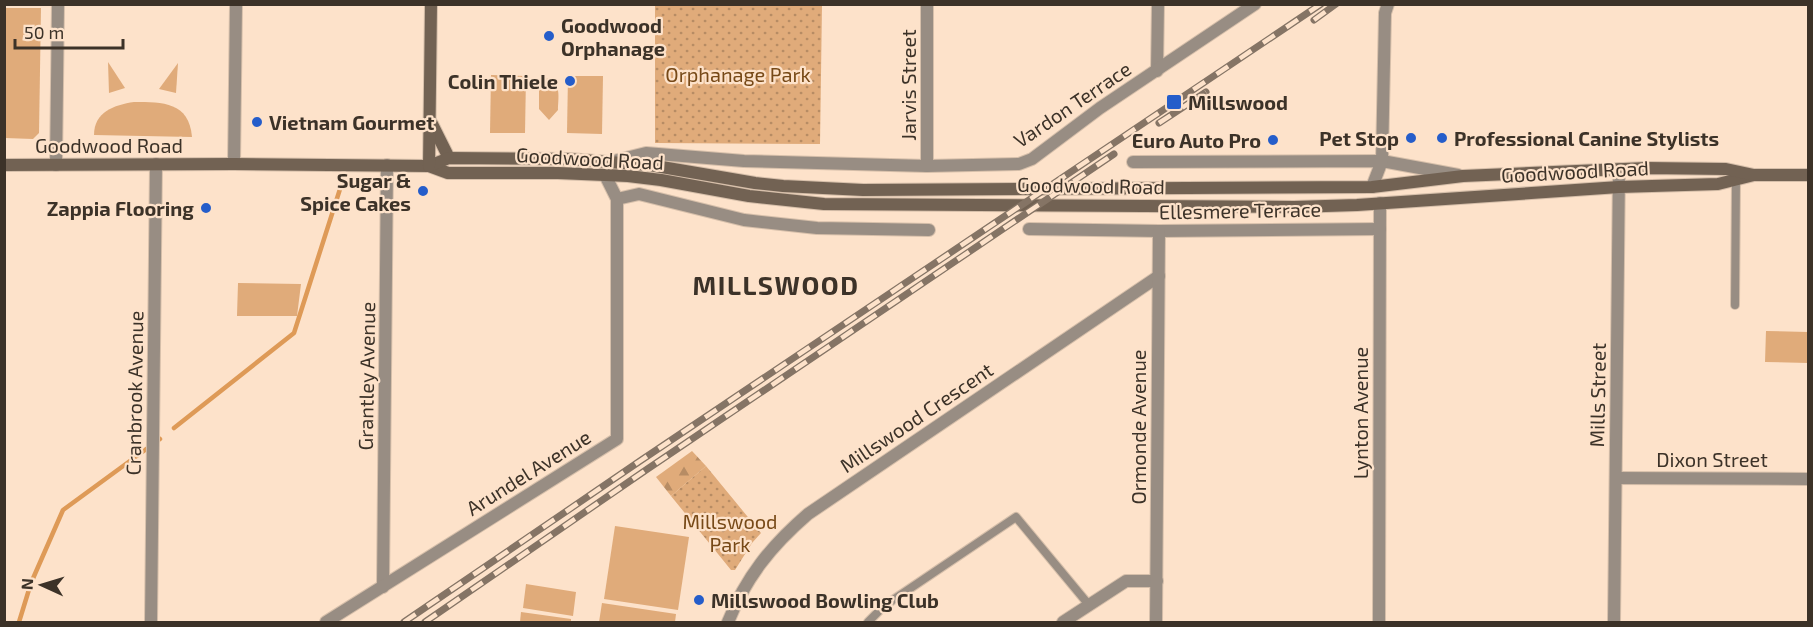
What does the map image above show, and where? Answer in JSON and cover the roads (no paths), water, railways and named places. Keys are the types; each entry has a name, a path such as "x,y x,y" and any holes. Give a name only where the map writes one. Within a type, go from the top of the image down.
{"main road":[{"path":"429,166 431,4"},
{"path":"430,118 450,158"},
{"name":"Goodwood Road","path":"429,166 450,158 568,159 650,165 783,186 863,190 1372,187 1462,176 1619,169 1726,169 1754,175 1809,175"},
{"name":"Goodwood Road","path":"4,165 429,166 448,173 605,174 661,180 749,196 824,204 1294,207 1619,187 1718,184 1754,175"}],"street":[{"path":"56,165 58,4"},
{"path":"234,164 236,4"},
{"name":"Jarvis Street","path":"927,4 927,166"},
{"path":"1157,71 1158,4"},
{"name":"Vardon Terrace","path":"610,162 646,153 744,161 927,166 1019,164 1032,159 1100,108 1255,4"},
{"path":"1372,187 1382,161 1385,13 1388,4"},
{"path":"732,178 734,168 744,161"},
{"name":"Goodwood Road","path":"1133,162 1382,161 1462,176"},
{"name":"Cranbrook Avenue","path":"151,622 156,164"},
{"name":"Grantley Avenue","path":"383,587 387,165"},
{"name":"Mills Street","path":"1614,622 1619,169"},
{"name":"Arundel Avenue","path":"326,622 616,439 617,199 605,174"},
{"path":"617,199 639,194 744,220 817,228 929,230"},
{"name":"Lynton Avenue","path":"1379,622 1380,203"},
{"name":"Ellesmere Terrace","path":"1029,229 1159,231 1380,229"},
{"name":"Ormonde Avenue","path":"1156,622 1159,231"},
{"name":"Millswood Crescent","path":"728,622 743,589 758,565 774,546 808,514 1159,276"},
{"name":"Dixon Street","path":"1616,478 1809,479"},
{"path":"1063,622 1126,581 1157,581"}],"lane":[{"path":"1735,305 1736,179"},
{"path":"868,622 884,606 1017,517 1089,605"}],"waterway":[{"path":"174,428 294,333 340,189"},
{"path":"19,622 31,583 63,510 160,439"}],"railway":[{"path":"404,622 1321,4"},
{"path":"1314,20 1336,4"},
{"path":"1159,123 1206,92"},
{"path":"425,622 1114,154"}],"place":[{"name":"Goodwood Orphanage","path":"549,36"},
{"name":"Colin Thiele","path":"570,81"},
{"name":"Millswood","path":"1174,102"},
{"name":"Vietnam Gourmet","path":"257,122"},
{"name":"Pet Stop","path":"1411,138"},
{"name":"Professional Canine Stylists","path":"1442,138"},
{"name":"Euro Auto Pro","path":"1273,140"},
{"name":"Sugar & Spice Cakes","path":"423,191"},
{"name":"Zappia Flooring","path":"206,208"},
{"name":"Millswood Bowling Club","path":"699,600"}],"district":[{"name":"MILLSWOOD","path":"776,284"}],"park label":[{"name":"Orphanage Park","path":"738,74"},
{"name":"Millswood Park","path":"730,532"}]}
